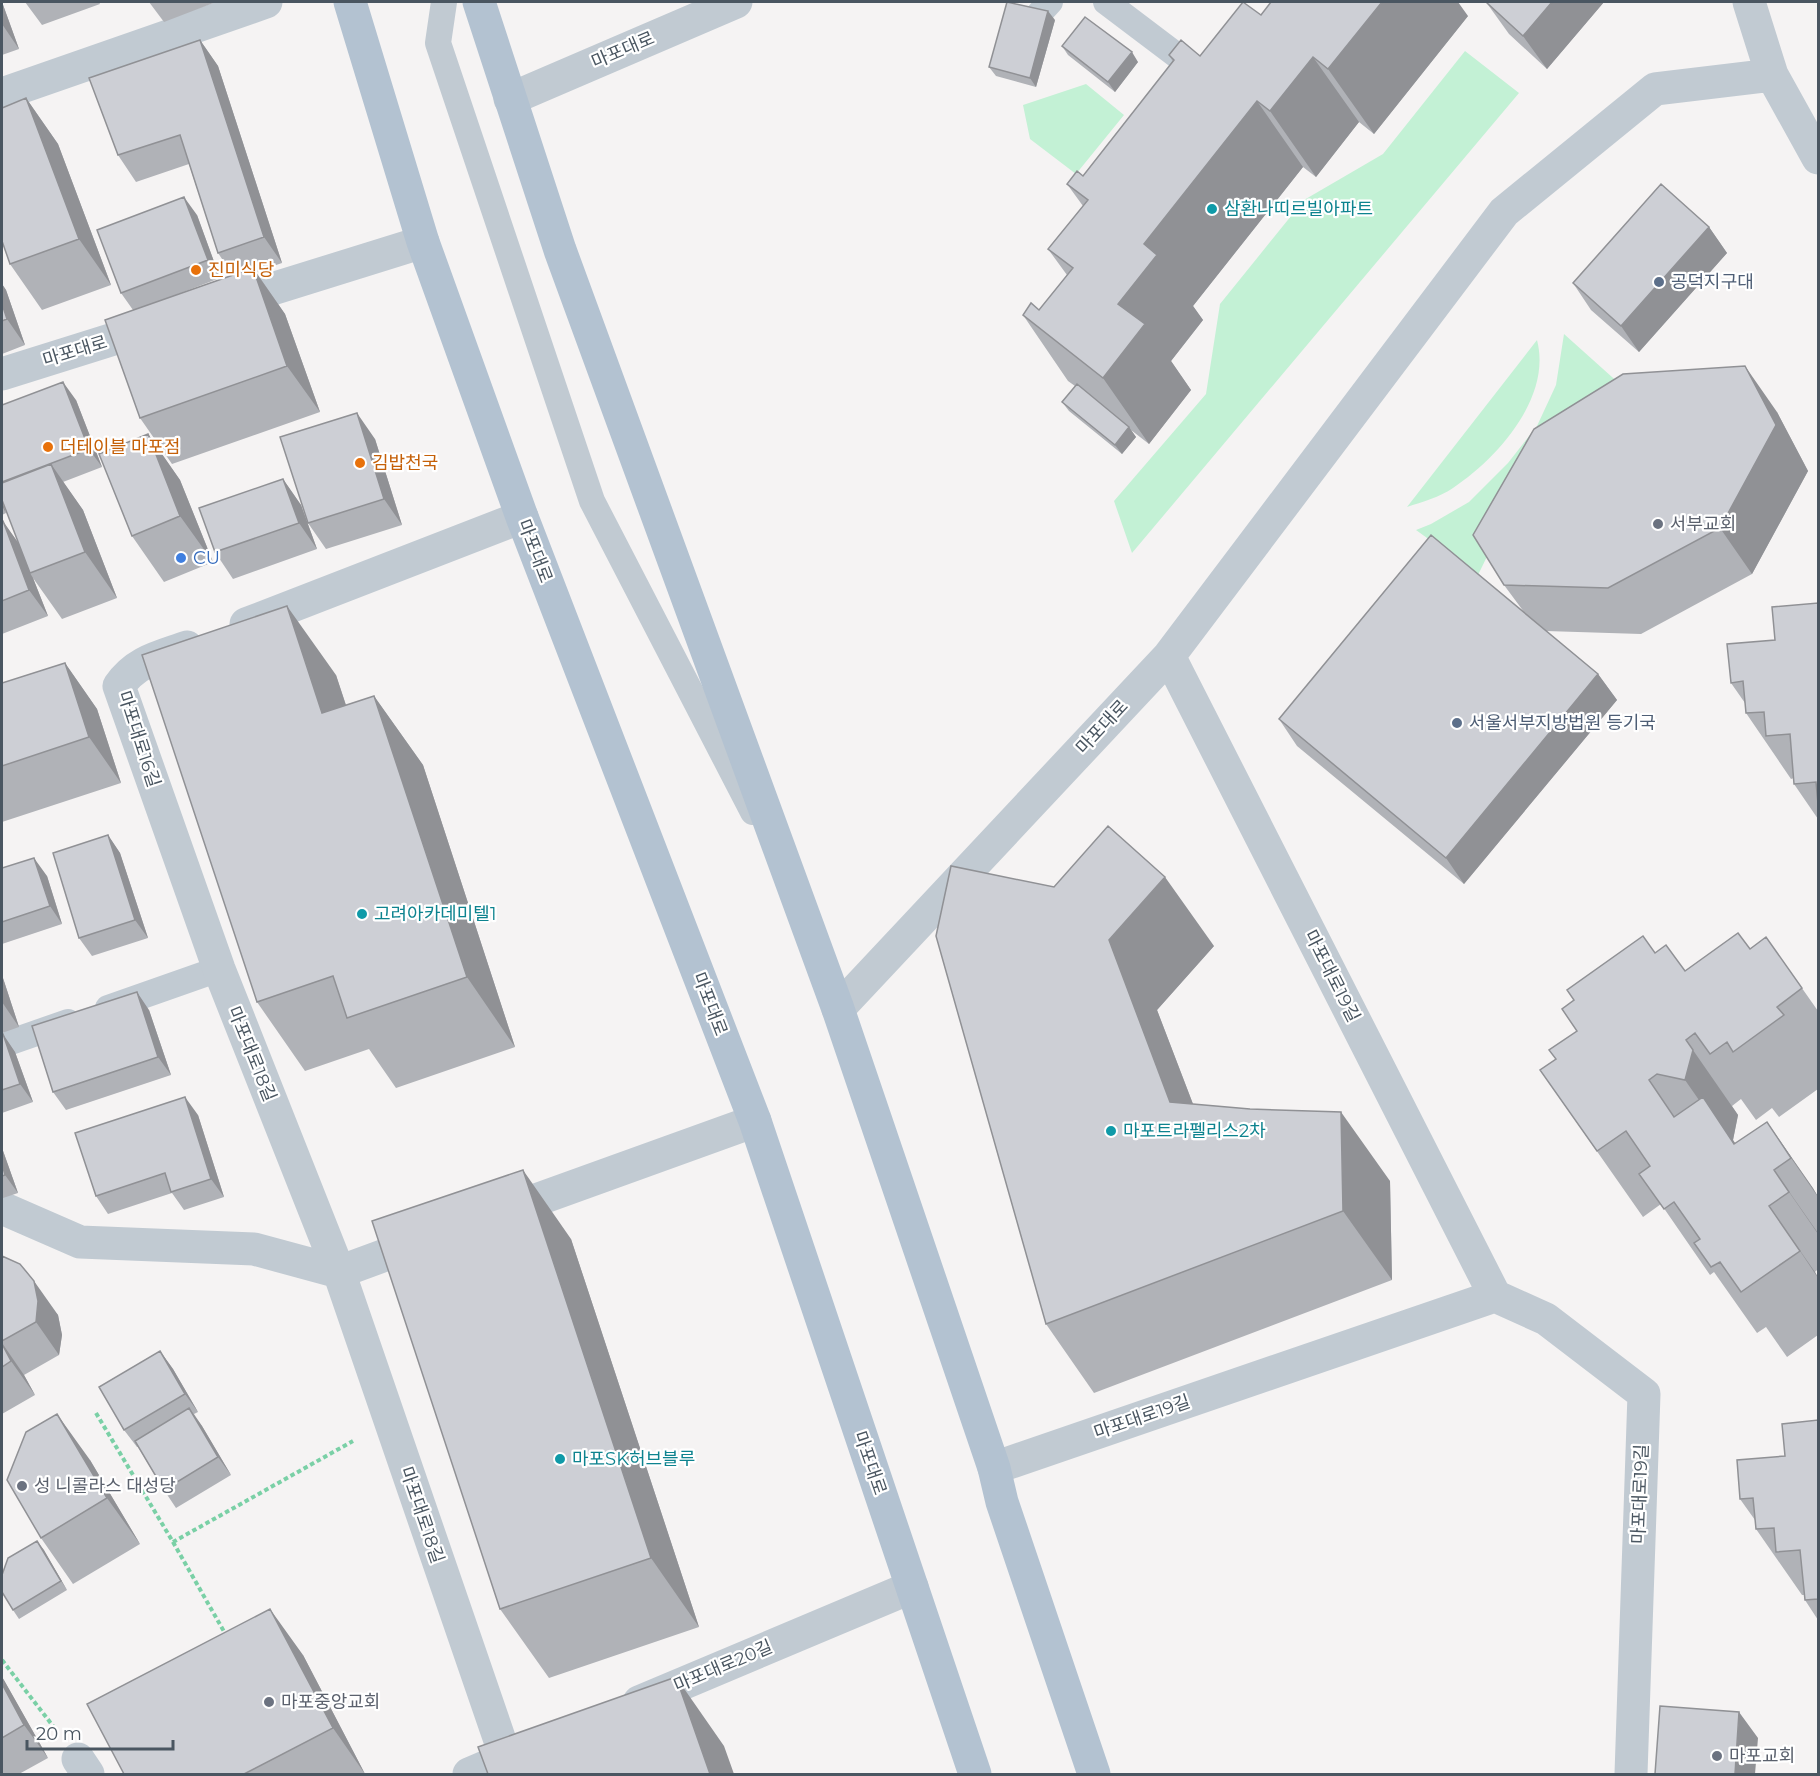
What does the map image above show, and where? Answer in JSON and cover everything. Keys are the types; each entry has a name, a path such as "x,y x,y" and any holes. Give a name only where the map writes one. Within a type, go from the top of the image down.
{"main road":[{"name":"마포대로","path":"350,2 423,242 522,517 754,1121 975,1774"},
{"path":"479,2 560,250 838,1009 994,1468 1002,1502 1094,1774"}],"street":[{"path":"2,94 266,2"},
{"name":"마포대로","path":"510,99 736,2"},
{"path":"1749,2 1772,75 1818,158"},
{"name":"마포대로","path":"838,1009 1168,656 1504,212 1655,89 1772,75"},
{"name":"마포대로","path":"2,374 423,242"},
{"name":"마포대로16길","path":"219,969 119,687 128,673 140,665 522,517"},
{"name":"마포대로19길","path":"1168,656 1495,1296 1546,1319 1644,1394 1631,1774"},
{"name":"마포대로18길","path":"219,969 339,1272 506,1758"},
{"path":"2,1209 80,1242 254,1249 339,1272 754,1121"},
{"name":"마포대로19길","path":"994,1468 1495,1296"},
{"name":"마포대로20길","path":"615,1712 912,1587"},
{"path":"469,1774 550,1740"}],"lane":[{"path":"444,2 438,43 592,501 797,898"},
{"path":"1028,49 1038,15 1050,2"},
{"path":"1106,2 1204,76"},
{"path":"2,1045 219,969"}],"path":[{"path":"96,1413 230,1642"},
{"path":"173,1542 390,1420"},
{"path":"2,1660 83,1767"}],"green space":[{"path":"1465,51 1519,93 1132,553 1114,501 1206,394 1220,304 1304,200 1383,154"},
{"path":"1086,84 1124,115 1076,174 1030,139 1023,105"},
{"path":"1564,334 1641,403 1498,534 1478,575 1416,530 1469,502 1508,463 1537,426 1556,385"},
{"path":"1537,340 1540,361 1537,383 1518,424 1487,460 1453,488 1437,497 1407,507"}],"building":[{"path":"1007,2 1048,11 1030,78 989,67"},
{"path":"1243,2 1261,15 1271,2 1382,2 1328,69 1313,57 1270,111 1257,101 1144,244 1157,255 1118,304 1145,324 1103,378 1023,315 1031,303 1039,310 1073,268 1048,249 1088,200 1067,184 1077,171 1083,176 1174,60 1169,55 1181,40 1200,56"},
{"path":"1486,2 1552,2 1523,36"},
{"path":"1085,17 1132,52 1108,82 1062,46"},
{"path":"200,40 264,237 218,253 180,135 118,155 89,78"},
{"path":"26,98 79,239 10,264 2,241 2,108"},
{"path":"1661,184 1709,227 1621,326 1573,283"},
{"path":"184,197 208,260 121,293 97,230"},
{"path":"253,268 287,366 140,418 105,320"},
{"path":"2,304 7,319 2,321"},
{"name":"서부교회","path":"1745,366 1776,425 1720,528 1608,588 1504,585 1473,535 1534,429 1623,374"},
{"name":"더테이블 마포점","path":"63,382 89,449 2,482 2,405"},
{"path":"1077,384 1129,427 1115,445 1062,402"},
{"path":"357,413 384,499 308,523 280,437"},
{"path":"148,434 180,516 132,536 99,454"},
{"path":"51,464 85,552 30,573 2,500 2,483"},
{"path":"283,479 299,523 215,552 199,508"},
{"path":"2,521 29,590 2,601"},
{"name":"서울서부지방법원 등기국","path":"1431,535 1598,674 1446,858 1279,719"},
{"path":"1818,603 1818,804 1816,782 1794,784 1790,734 1766,736 1764,712 1746,713 1743,681 1731,683 1727,644 1775,640 1772,607"},
{"name":"고려아카데미텔1","path":"287,606 322,713 374,696 467,977 347,1018 333,976 257,1002 142,655"},
{"path":"65,663 89,737 2,766 2,683"},
{"name":"마포트라펠리스2차","path":"1108,826 1165,877 1109,940 1170,1102 1250,1109 1341,1112 1343,1211 1046,1324 936,936 951,866 1054,887"},
{"path":"108,835 135,920 79,938 53,853"},
{"path":"34,858 50,906 2,922 2,868"},
{"path":"1738,933 1750,949 1766,937 1802,988 1777,1007 1784,1015 1733,1052 1727,1042 1710,1054 1695,1033 1686,1040 1693,1050 1685,1080 1657,1074 1649,1080 1674,1117 1703,1097 1734,1144 1767,1122 1791,1158 1774,1170 1789,1192 1769,1206 1800,1251 1741,1292 1720,1262 1711,1267 1694,1243 1700,1239 1674,1202 1664,1209 1639,1174 1650,1166 1626,1131 1597,1151 1540,1070 1556,1059 1549,1050 1577,1031 1562,1009 1574,1000 1567,990 1643,936 1655,953 1666,945 1685,971"},
{"path":"137,992 158,1057 53,1092 32,1026"},
{"path":"2,1034 20,1084 2,1090"},
{"path":"185,1097 211,1179 171,1192 165,1173 96,1196 75,1133"},
{"name":"마포SK허브블루","path":"523,1170 651,1558 500,1609 372,1221"},
{"path":"2,1256 20,1264 34,1281 38,1301 36,1322 2,1341"},
{"path":"2,1344 11,1361 2,1367"},
{"path":"160,1351 185,1394 124,1430 99,1387"},
{"path":"189,1408 218,1457 164,1490 135,1441"},
{"path":"57,1414 107,1498 41,1538 7,1480 26,1432"},
{"path":"1818,1420 1818,1599 1805,1600 1800,1550 1776,1552 1774,1528 1756,1529 1753,1498 1740,1499 1737,1460 1785,1456 1782,1424"},
{"path":"37,1541 61,1581 13,1610 2,1592 2,1575 8,1558"},
{"path":"270,1609 333,1728 244,1774 124,1774 87,1704"},
{"path":"676,1677 710,1774 488,1774 478,1747"},
{"path":"2,1684 24,1725 2,1738"},
{"path":"1660,1706 1739,1712 1735,1774 1655,1774"}],"place":[{"name":"삼환나띠르빌아파트","path":"1212,209"},
{"name":"진미식당","path":"196,270"},
{"name":"공덕지구대","path":"1659,282"},
{"name":"더테이블 마포점","path":"48,447"},
{"name":"김밥천국","path":"360,463"},
{"name":"서부교회","path":"1658,524"},
{"name":"CU","path":"181,558"},
{"name":"서울서부지방법원 등기국","path":"1457,723"},
{"name":"고려아카데미텔1","path":"362,914"},
{"name":"마포트라펠리스2차","path":"1111,1131"},
{"name":"마포SK허브블루","path":"560,1459"},
{"name":"성 니콜라스 대성당","path":"22,1486"},
{"name":"마포중앙교회","path":"269,1702"},
{"name":"마포교회","path":"1717,1756"}]}
